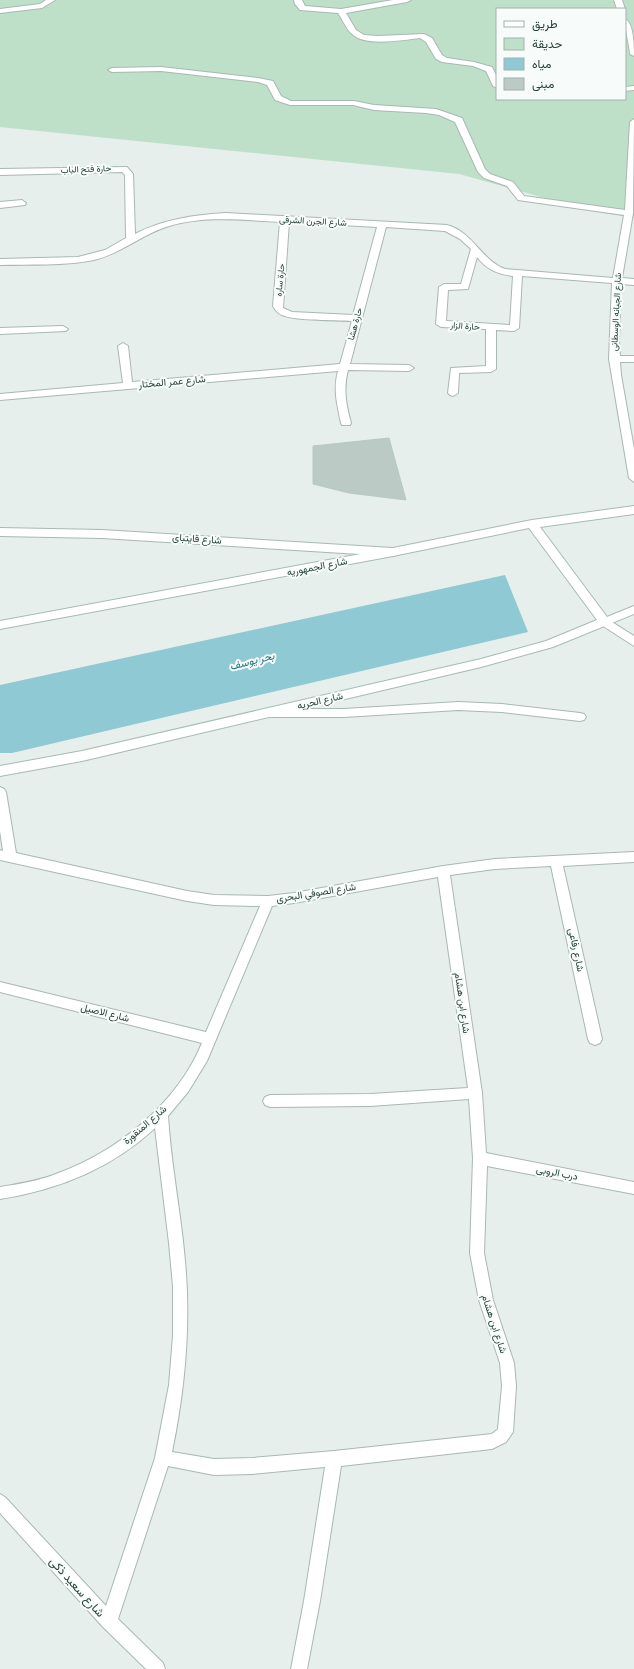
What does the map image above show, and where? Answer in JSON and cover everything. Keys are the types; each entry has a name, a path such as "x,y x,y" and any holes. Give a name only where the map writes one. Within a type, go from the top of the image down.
{"street":[{"path":"0,11 42,6 51,0"},
{"path":"298,0 299,4 303,8 341,11 407,0"},
{"path":"341,11 351,28 358,35 372,39 421,36 429,40 439,57 445,60 474,64 490,69 496,84"},
{"path":"626,24 633,43 634,54"},
{"path":"112,70 161,69 258,80 270,83 278,98 290,103 354,103 381,109 436,112 459,120 481,170 487,176 510,184 521,198 629,213"},
{"name":"شارع الجبانه الوسطانى","path":"634,122 629,213 617,280 614,359 634,478"},
{"name":"حارة فتح الباب","path":"0,172 124,169 129,174 131,239"},
{"path":"0,205 22,203"},
{"name":"شارع الجرن الشرقى","path":"0,262 78,260 94,257 108,252 147,231 165,224 205,217 226,216 447,228 459,233 469,242 487,264 493,268 518,274 634,282"},
{"name":"حارة ساره","path":"285,220 279,309 282,312 292,315 356,318"},
{"name":"حارة هشا","path":"346,423 340,398 340,383 356,318 382,225"},
{"name":"حارة الزار","path":"475,249 465,287 444,286 441,324 491,328 515,328 518,274"},
{"name":"حارة الزار","path":"453,393 454,370 491,370 491,328"},
{"path":"0,331 63,329"},
{"path":"123,346 128,386"},
{"path":"614,359 634,359"},
{"name":"شارع عمر المختار","path":"0,397 343,367 409,368"},
{"name":"شارع الجمهوريه","path":"0,625 393,552 532,524 634,510"},
{"path":"532,524 604,621 634,642"},
{"name":"شارع قايتباى","path":"0,532 110,534 393,552"},
{"name":"شارع الحريه","path":"0,771 82,756 509,656 562,639 634,610"},
{"path":"268,713 344,713 458,706 502,708 580,717"},
{"path":"0,792 5,856"},
{"name":"شارع الصوفي البحرى","path":"5,856 187,896 214,900 268,901 294,898 443,871 495,864 634,857"},
{"name":"شارع رفاعى","path":"556,861 595,1039"},
{"name":"شارع ابن هشام","path":"163,1458 214,1467 252,1466 334,1459 492,1441 501,1437 505,1432 509,1386 507,1364 486,1300 477,1253 480,1158 475,1093 443,871"},
{"name":"شارع المنقورة","path":"0,1193 14,1192 56,1180 95,1163 131,1140 161,1114 182,1089 199,1064 268,901"},
{"name":"شارع الاصيل","path":"0,987 209,1038"},
{"path":"270,1101 370,1100 475,1093"},
{"path":"109,1621 163,1458 169,1432 176,1380 180,1314 178,1262 162,1136 161,1114"},
{"name":"درب الروبى","path":"480,1158 634,1188"},
{"path":"299,1669 312,1601 334,1459"},
{"name":"شارع سعيد ذكى","path":"0,1502 109,1621 157,1669"}],"green space":[{"path":"0,0 634,0 634,218 587,210 459,174 0,127"}],"water":[{"name":"بحر يوسف","path":"505,575 528,632 12,753 0,753 0,685"}],"building":[{"path":"389,438 406,500 349,493 313,484 313,446"}]}
